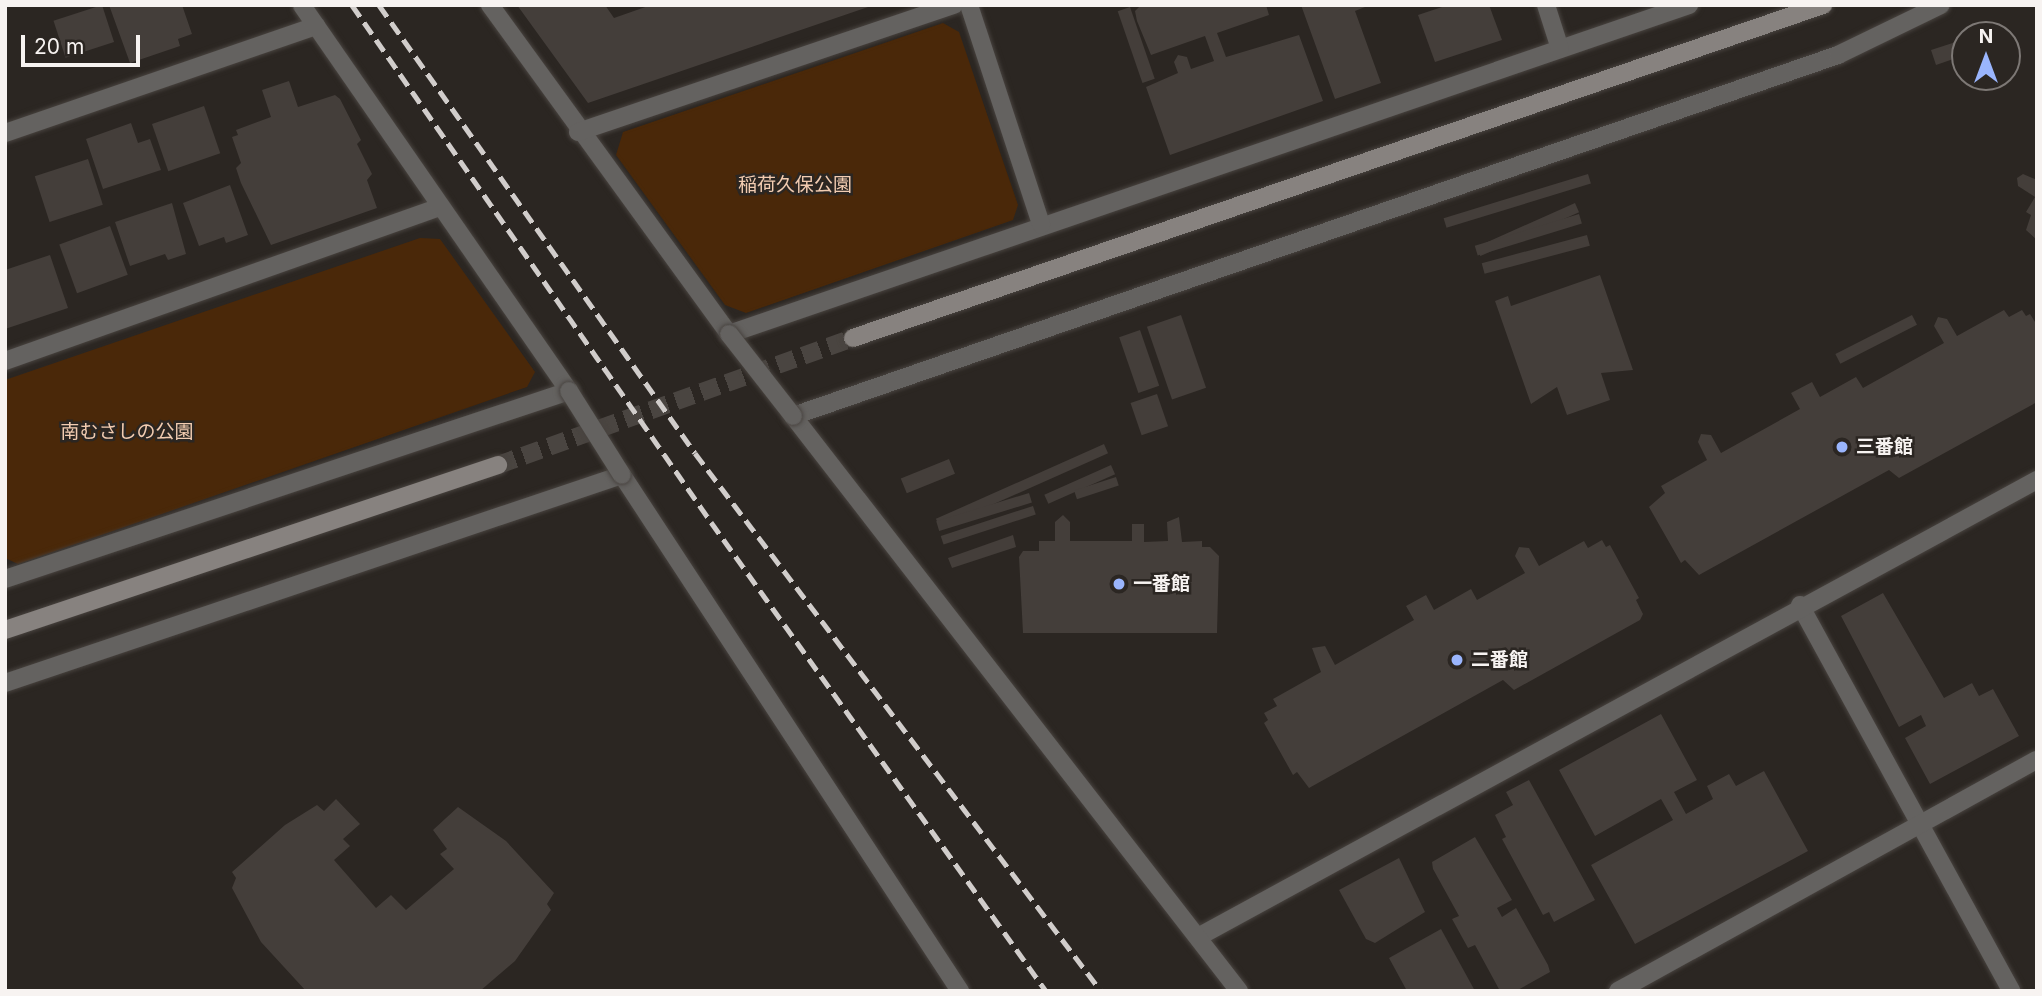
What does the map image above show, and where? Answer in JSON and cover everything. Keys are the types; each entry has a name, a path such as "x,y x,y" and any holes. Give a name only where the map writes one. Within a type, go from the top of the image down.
{"street":[{"path":"302,5 439,207 569,391 960,991"},
{"path":"490,5 578,132 729,334 1239,991"},
{"path":"578,132 954,5"},
{"path":"968,5 1041,224"},
{"path":"1546,5 1560,49"},
{"path":"729,334 1041,224 1689,5"},
{"path":"853,338 1823,5"},
{"path":"793,416 1838,55 1941,5"},
{"path":"5,133 316,26"},
{"path":"5,361 439,207"},
{"path":"5,579 569,391"},
{"path":"5,630 498,464"},
{"path":"5,683 622,475"},
{"path":"1198,937 1800,605 2037,480"},
{"path":"1800,605 2011,991"},
{"path":"1618,991 2037,760"}],"green space":[{"name":"稲荷久保公園","path":"943,23 959,32 1018,205 1013,220 746,313 725,305 616,155 623,132"},
{"name":"南むさしの公園","path":"420,238 440,239 535,372 527,387 18,564 5,558 5,380"}],"building":[{"path":"102,5 114,42 66,58 53,21"},
{"path":"109,5 182,5 192,34 178,39 180,46 130,63"},
{"path":"517,5 605,5 614,18 651,5 871,6 588,103"},
{"path":"1141,5 1266,5 1269,15 1217,33 1226,57 1299,35 1323,101 1170,155 1146,87 1178,73 1174,62 1178,55 1187,57 1191,69 1214,61 1205,36 1151,55 1135,11"},
{"path":"1301,5 1370,5 1355,11 1381,83 1335,99"},
{"path":"1448,5 1489,5 1502,40 1435,62 1418,15"},
{"path":"1130,7 1155,79 1142,83 1118,11"},
{"path":"1951,44 1951,60 1936,65 1931,50"},
{"path":"289,81 298,107 335,95 340,99 361,140 357,144 372,174 367,180 377,208 271,245 241,183 236,168 241,163 232,137 238,135 236,130 271,117 262,90"},
{"path":"204,106 220,153 168,171 152,124"},
{"path":"131,123 138,143 150,139 161,170 103,189 86,139"},
{"path":"88,159 103,205 50,222 35,176"},
{"path":"1588,174 1591,184 1447,228 1444,218"},
{"path":"2023,174 2037,180 2037,240 2026,230 2031,215 2026,212 2035,197 2018,186 2017,178"},
{"path":"230,185 248,235 226,243 224,237 199,246 183,203"},
{"path":"172,203 186,254 168,260 165,254 130,266 115,222"},
{"path":"1575,203 1579,212 1480,256 1476,247"},
{"path":"1579,214 1582,224 1478,255 1475,246"},
{"path":"110,226 128,275 77,293 59,244"},
{"path":"1587,235 1590,246 1485,274 1482,263"},
{"path":"50,255 68,308 5,329 5,270"},
{"path":"1600,275 1633,370 1601,373 1610,400 1567,415 1557,387 1531,404 1495,301 1508,296 1511,306"},
{"name":"三番館","path":"2004,310 2009,317 2022,310 2026,316 2030,314 2037,325 2037,402 1899,478 1889,470 1699,575 1685,560 1681,563 1649,507 1665,493 1661,486 1707,460 1698,442 1701,434 1711,435 1721,453 1800,409 1791,393 1812,382 1820,397 1856,377 1863,388 1944,343 1934,326 1938,317 1947,319 1957,336"},
{"path":"1181,315 1206,388 1172,400 1147,327"},
{"path":"1912,315 1917,325 1840,364 1835,354"},
{"path":"1140,330 1159,386 1138,393 1119,337"},
{"path":"1157,394 1168,426 1142,435 1131,403"},
{"path":"1104,444 1108,453 940,528 936,519"},
{"path":"949,459 955,474 907,493 901,478"},
{"path":"1111,465 1115,474 1048,504 1044,495"},
{"path":"1116,477 1119,486 1077,499 1074,491"},
{"path":"1029,493 1032,503 939,531 936,521"},
{"path":"1033,506 1036,515 944,545 941,536"},
{"name":"一番館","path":"1063,515 1070,522 1070,541 1132,541 1132,524 1144,524 1144,542 1168,541 1167,522 1179,517 1182,542 1202,541 1202,547 1210,547 1219,556 1217,633 1023,633 1019,557 1023,551 1039,551 1039,541 1055,541 1055,522"},
{"path":"1013,535 1016,547 952,568 948,558"},
{"name":"二番館","path":"1602,540 1606,547 1610,545 1639,598 1636,600 1643,614 1640,620 1514,690 1503,680 1309,788 1297,772 1293,775 1264,723 1268,720 1264,713 1277,706 1273,699 1321,672 1312,648 1325,646 1335,665 1414,620 1406,606 1426,595 1434,610 1471,589 1477,600 1525,573 1515,556 1519,547 1529,548 1539,566 1584,541 1588,548"},
{"path":"1883,593 1944,698 1972,683 1979,696 1993,689 2019,736 1930,784 1905,738 1926,726 1921,715 1899,727 1841,616"},
{"path":"1661,714 1697,780 1674,792 1686,814 1713,799 1707,786 1729,774 1736,786 1764,771 1808,851 1635,944 1591,865 1673,820 1661,799 1595,836 1559,770"},
{"path":"1529,780 1595,900 1554,922 1549,912 1543,915 1502,839 1506,837 1495,815 1513,805 1506,792"},
{"path":"336,799 360,824 343,839 350,846 334,860 376,908 391,895 406,910 454,869 440,854 447,849 433,830 458,807 506,841 554,893 547,904 551,910 515,961 480,991 306,991 261,942 232,888 236,878 232,872 285,825 317,805 324,811"},
{"path":"1475,837 1512,900 1497,908 1502,917 1516,908 1550,972 1516,991 1500,991 1475,945 1468,948 1452,919 1459,916 1433,869 1432,862"},
{"path":"1399,858 1425,912 1375,943 1366,939 1339,890"},
{"path":"1441,929 1475,991 1407,991 1389,958"}],"tunnel":[{"path":"498,465 853,338"}],"railway":[{"path":"352,5 711,522 1046,991"},
{"path":"379,5 695,453 1101,991"}],"place":[{"name":"三番館","path":"1842,447"},
{"name":"一番館","path":"1119,584"},
{"name":"二番館","path":"1457,660"}]}
